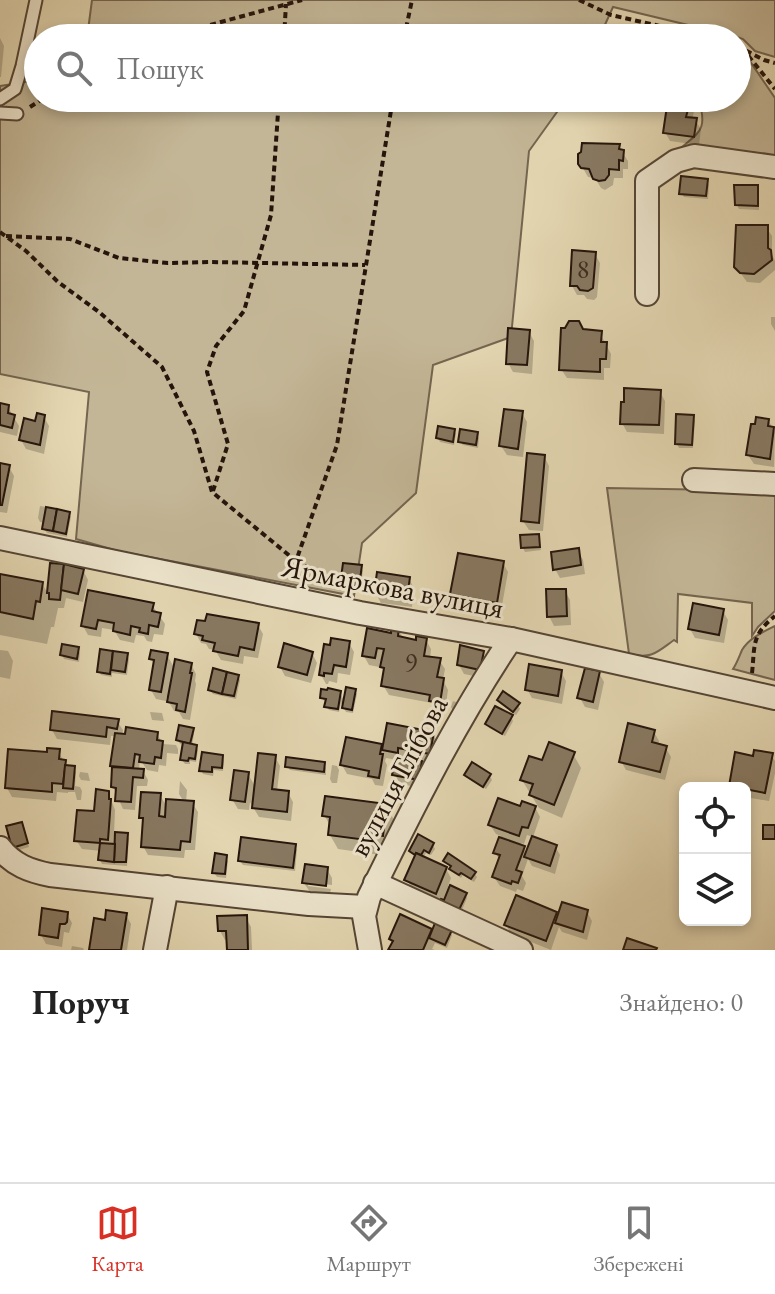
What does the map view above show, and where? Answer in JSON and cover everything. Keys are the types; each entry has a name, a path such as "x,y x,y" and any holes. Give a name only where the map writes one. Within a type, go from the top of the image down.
{"street":[{"path":"647,294 647,181 676,161 694,156 775,167"},
{"path":"694,480 775,484"},
{"name":"Ярмаркова вулиця","path":"0,538 360,613 511,639 775,698"},
{"name":"вулиця Глібова","path":"370,950 365,907 375,883 422,789 483,680 511,639"},
{"path":"0,848 14,863 40,873 66,878 309,904 365,907"},
{"path":"375,883 521,950"},
{"path":"155,950 167,887"}],"lane":[{"path":"31,24 36,0"},
{"path":"0,99 15,89 24,57"},
{"path":"0,113 17,114"}],"path":[{"path":"213,24 302,0"},
{"path":"407,24 413,0"},
{"path":"579,0 611,15 651,24"},
{"path":"285,24 286,4"},
{"path":"751,53 775,63"},
{"path":"751,60 775,89"},
{"path":"212,492 228,444 207,372 216,346 244,311 271,215 278,112"},
{"path":"1,234 26,251 58,282 99,312 162,367 194,431 212,492 296,561 337,445 391,112"},
{"path":"1,234 70,239 119,258 144,261 366,265"},
{"path":"734,689 751,680 753,646 763,625 775,616"}],"shaded area":[{"path":"92,0 775,0 775,57 751,47 751,24 684,24 613,7 605,24 89,24"},
{"path":"751,63 775,98 775,160 675,154 699,131 701,112 751,112"},
{"path":"24,82 24,112 557,112 529,151 511,337 433,365 416,493 362,543 354,596 118,551 76,539 89,392 0,374 0,86"},
{"path":"607,488 775,491 775,611 752,636 752,603 678,594 677,642 674,640 649,655 629,654"},
{"path":"775,626 775,680 733,669 748,642"}],"building":[{"path":"666,112 687,112 686,117 697,118 694,137 663,133"},
{"path":"582,143 620,144 619,149 624,150 623,161 619,160 619,170 609,169 605,180 593,179 589,169 581,168 578,164"},
{"path":"681,176 708,179 706,196 679,194"},
{"path":"734,185 758,185 758,206 735,205"},
{"path":"736,225 768,225 768,248 772,260 754,274 740,273 734,267"},
{"path":"572,250 596,252 593,288 588,291 570,286"},
{"path":"569,321 579,321 583,329 602,331 601,342 607,342 606,359 600,359 600,372 559,370 561,328 565,328"},
{"path":"508,328 530,330 527,365 506,364"},
{"path":"624,388 661,390 659,425 620,424"},
{"path":"0,403 9,405 8,413 15,415 12,428 0,425"},
{"path":"504,409 523,411 518,449 499,446"},
{"path":"37,413 45,415 40,445 19,440 24,418 35,421"},
{"path":"676,414 694,415 692,445 675,444"},
{"path":"756,417 769,419 768,426 774,427 770,459 746,455 751,424 755,424"},
{"path":"438,426 455,429 453,442 436,438"},
{"path":"460,429 478,432 476,445 458,442"},
{"path":"527,453 545,455 539,523 521,521"},
{"path":"0,463 10,465 2,505 0,505"},
{"path":"46,507 57,509 53,531 42,529"},
{"path":"57,509 70,512 66,534 53,531"},
{"path":"539,534 540,547 521,548 520,535"},
{"path":"579,548 581,565 553,570 551,552"},
{"path":"458,553 504,561 497,603 450,594"},
{"path":"50,563 64,564 60,600 49,599 47,593"},
{"path":"343,563 362,565 359,587 340,585"},
{"path":"64,564 84,569 78,594 61,590"},
{"path":"377,572 410,577 407,599 374,594"},
{"path":"0,574 43,582 33,619 0,612"},
{"path":"546,589 566,589 567,616 547,617"},
{"path":"88,590 154,603 152,611 161,613 158,627 149,625 148,634 131,626 130,635 113,631 114,623 98,620 96,629 81,626"},
{"path":"693,603 724,609 719,635 688,629"},
{"path":"207,614 259,623 254,650 240,647 238,656 213,651 215,643 194,634 197,620 205,621"},
{"path":"392,626 399,627 398,636 416,640 416,636 427,638 424,656 441,658 437,677 444,678 440,703 429,701 430,695 381,686 384,668 380,667 384,649 377,648 375,658 362,656 367,628 391,633"},
{"path":"331,638 350,641 346,667 334,665 332,674 319,675 324,644 330,645"},
{"path":"284,643 313,652 307,675 278,667"},
{"path":"62,644 79,647 77,659 60,655"},
{"path":"460,645 484,651 480,670 457,665"},
{"path":"100,649 113,651 110,674 97,672"},
{"path":"151,650 168,653 161,692 149,690 154,660 149,659"},
{"path":"113,651 128,653 125,672 111,670"},
{"path":"175,659 192,663 185,712 176,710 177,704 167,702"},
{"path":"529,664 562,670 558,696 525,690"},
{"path":"213,668 227,672 222,694 208,690"},
{"path":"585,668 600,671 593,702 577,698"},
{"path":"227,672 239,675 234,696 222,694"},
{"path":"346,687 356,689 352,710 342,708"},
{"path":"321,689 341,691 338,709 324,707 326,699 320,698"},
{"path":"503,691 520,703 513,712 497,700"},
{"path":"495,706 513,715 502,734 485,724"},
{"path":"52,711 119,719 117,729 107,727 106,737 50,730"},
{"path":"387,723 434,732 430,754 398,748 398,753 382,750"},
{"path":"628,723 655,730 652,742 667,746 660,772 619,762"},
{"path":"179,725 194,728 190,744 176,740"},
{"path":"126,727 158,732 157,740 163,741 161,758 155,757 154,764 139,762 140,755 135,754 133,768 110,766 115,733 125,734"},
{"path":"346,737 382,744 379,778 368,776 369,771 340,765"},
{"path":"183,742 197,745 195,759 180,760"},
{"path":"549,742 575,752 554,805 529,795 533,784 520,780 529,756 542,760"},
{"path":"47,748 60,749 59,759 66,760 63,784 52,783 52,792 5,788 8,749 47,752"},
{"path":"754,750 773,753 765,793 751,790 751,782 730,782 735,752 753,756"},
{"path":"202,752 223,755 222,768 212,767 212,772 199,771"},
{"path":"258,753 276,755 272,789 289,791 287,812 252,808"},
{"path":"396,756 422,761 419,780 392,775"},
{"path":"286,757 325,762 324,772 285,767"},
{"path":"472,762 491,774 483,787 464,775"},
{"path":"65,765 75,766 73,789 63,788"},
{"path":"112,767 144,769 143,778 133,777 131,802 115,801 116,788 111,787"},
{"path":"234,770 249,772 245,802 230,800"},
{"path":"96,789 109,791 111,799 108,840 100,839 100,843 74,841 77,810 94,811"},
{"path":"141,792 161,793 159,816 165,817 166,799 194,801 190,842 181,841 180,850 141,847"},
{"path":"325,796 387,804 383,836 375,835 374,841 328,835 330,817 322,816"},
{"path":"498,798 520,806 522,801 536,806 528,828 522,827 519,836 488,825"},
{"path":"22,822 28,843 12,848 6,826"},
{"path":"763,825 775,825 775,839 763,839"},
{"path":"115,832 128,833 126,862 114,862"},
{"path":"418,834 434,843 429,853 424,850 421,855 415,855 409,851"},
{"path":"532,836 557,845 550,866 524,857"},
{"path":"241,837 296,844 293,868 238,861"},
{"path":"499,837 525,846 516,870 522,872 518,883 512,881 511,884 492,877 500,855 493,853"},
{"path":"100,843 115,844 114,862 98,860"},
{"path":"215,853 227,855 225,874 212,873"},
{"path":"416,853 447,867 436,894 404,880"},
{"path":"448,853 476,872 471,879 449,869 451,866 443,861"},
{"path":"305,864 328,867 326,886 302,883"},
{"path":"450,885 467,893 458,912 439,904"},
{"path":"516,895 557,912 546,941 504,925"},
{"path":"562,902 588,910 583,932 555,923"},
{"path":"42,908 68,912 67,922 60,924 58,938 39,935"},
{"path":"106,910 127,913 121,950 89,950 94,918 105,920"},
{"path":"400,914 432,929 423,950 388,950 393,941 389,939"},
{"path":"247,915 248,950 227,950 226,931 218,931 217,916"},
{"path":"435,923 452,930 445,945 429,938"},
{"path":"627,938 657,948 623,950"}]}
